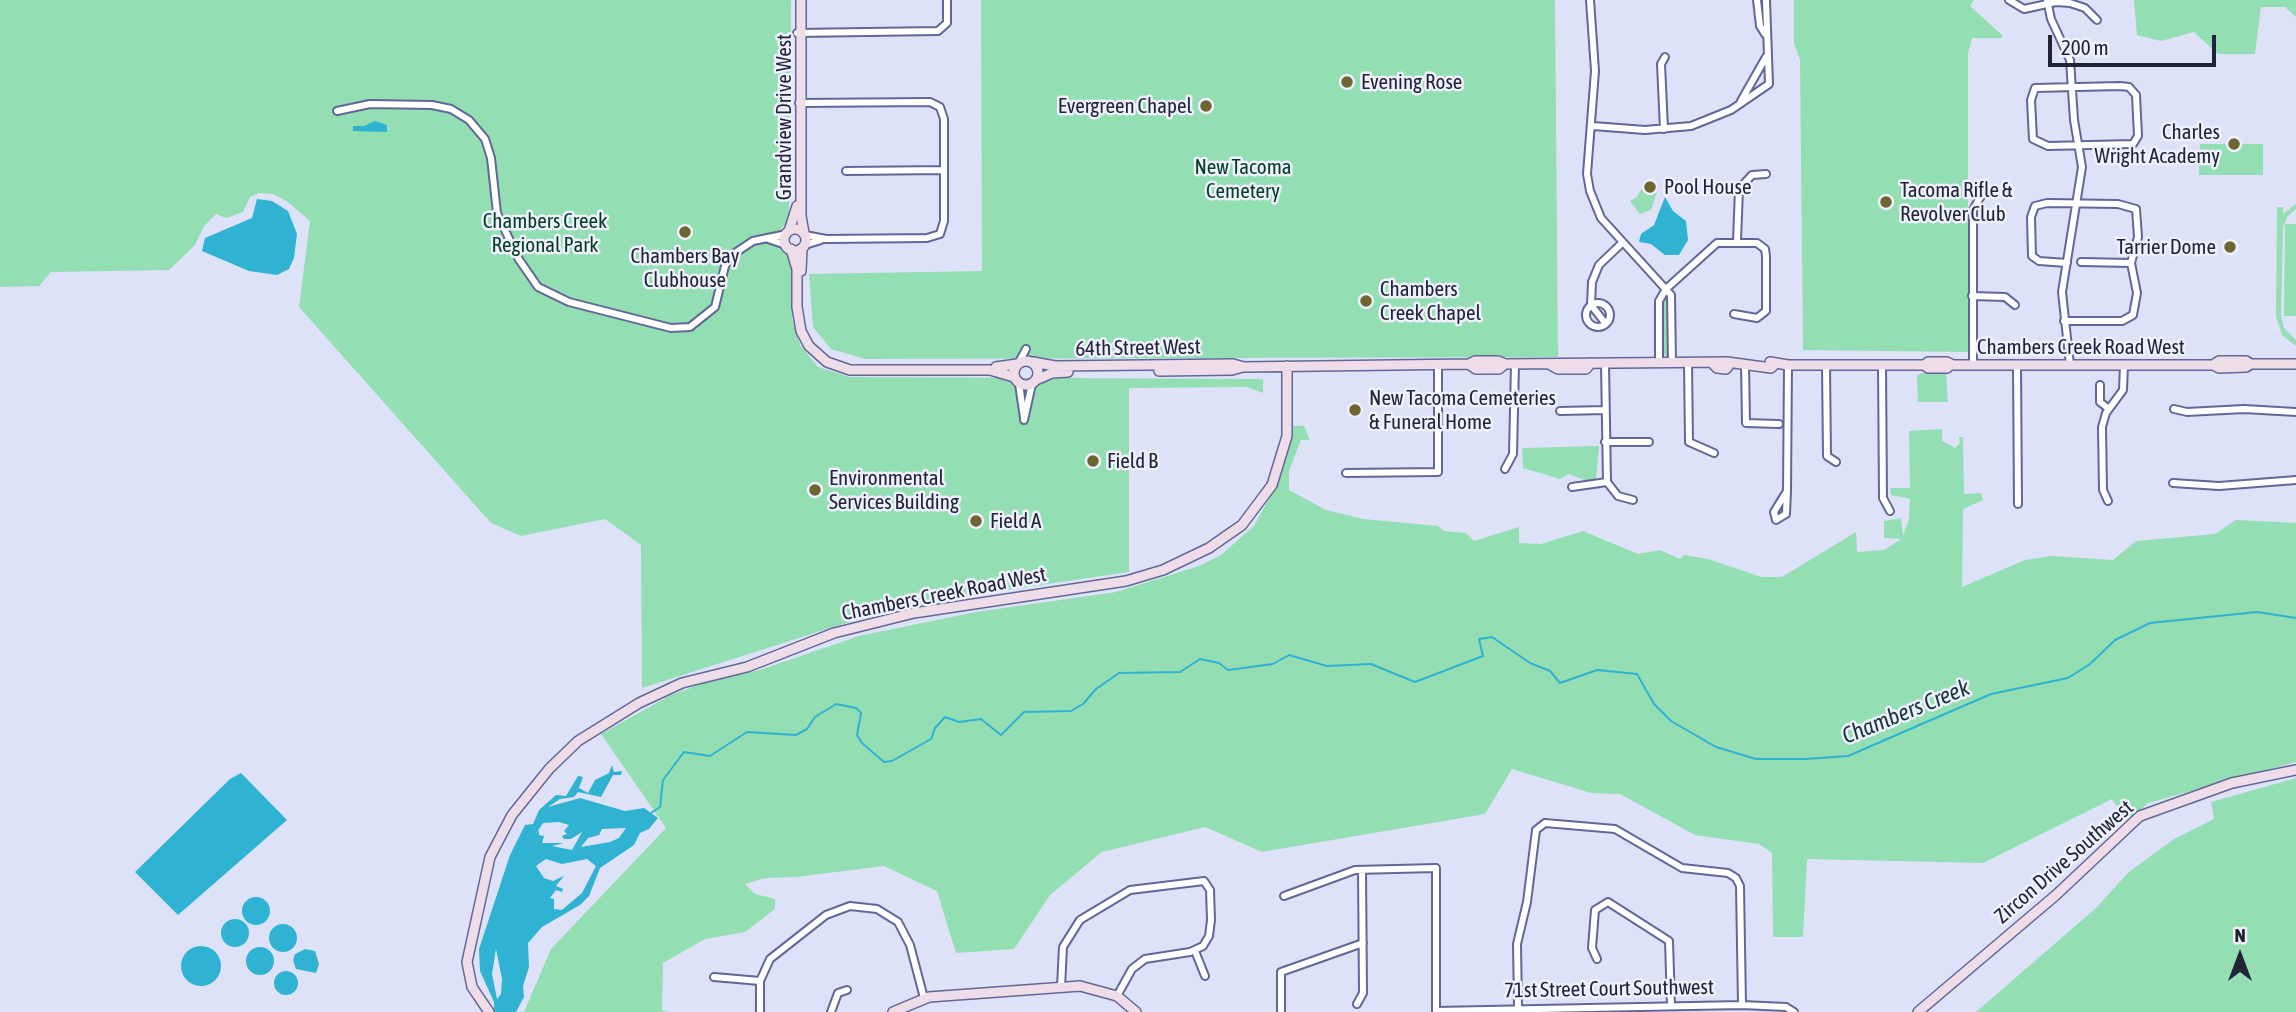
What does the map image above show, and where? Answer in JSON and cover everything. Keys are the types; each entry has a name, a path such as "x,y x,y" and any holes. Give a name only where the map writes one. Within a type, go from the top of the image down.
{"street":[{"name":"Grandview Drive West","path":"799,0 801,216 804,240 802,320 808,336 822,356"},
{"path":"799,33 938,32 947,23 947,0"},
{"path":"1590,0 1594,50 1592,126 1587,174 1590,191 1601,218 1672,298 1672,363"},
{"path":"1757,0 1760,26 1765,34"},
{"path":"1592,126 1664,129 1702,123 1740,104 1769,84 1765,34 1766,0"},
{"path":"2009,0 2020,9 2047,2 2065,2 2077,5 2097,20"},
{"path":"2047,2 2053,25 2068,52 2082,173 2062,292 2070,365"},
{"path":"1664,129 1661,64 1665,57"},
{"path":"1740,104 1766,57"},
{"path":"2074,87 2132,89 2136,95 2138,124 2135,142 2130,145 2078,146 2048,146 2037,143 2032,131 2032,94 2035,88 2074,87"},
{"path":"788,247 804,240 927,237 940,234 944,221 944,119 940,107 924,102 799,103"},
{"name":"Grandview Drive West","path":"788,247 788,232 797,206 799,103"},
{"path":"337,111 370,104 432,105 451,109 469,120 485,139 497,213 518,258 538,287 569,302 671,328 690,327 715,307 725,266 732,255 753,241 797,229 804,240"},
{"path":"846,171 944,170"},
{"path":"1737,241 1741,185 1752,175 1766,174"},
{"path":"1973,365 1973,210 1983,194"},
{"path":"2064,321 2129,319 2136,310 2137,293 2131,262 2138,237 2137,211 2123,204 2045,204 2033,209 2030,247 2033,257 2067,263"},
{"path":"766,238 788,247 797,269 797,307 801,331 809,346 822,356 849,370 990,370 1017,381"},
{"path":"1659,363 1659,301 1666,289 1713,245 1737,241 1757,243 1765,249 1766,308 1757,318 1734,314"},
{"path":"1591,305 1599,303 1609,309 1610,317 1606,324 1599,327 1589,322 1587,311 1591,305 1595,274 1605,259 1622,243"},
{"path":"2081,262 2131,262"},
{"path":"1972,296 2006,297 2015,305"},
{"path":"1591,305 1606,324"},
{"path":"822,356 843,364 866,367 1018,363 1017,381 1024,420 1038,371 1031,362"},
{"name":"Chambers Creek Road West","path":"489,1012 472,986 467,962 490,857 512,815 549,769 578,741 667,689 765,661 834,633 914,613 1126,581 1163,569 1209,548 1242,525 1272,485 1287,436 1287,366 1469,364 1475,360 1510,364 1750,365 1758,362 1774,365 1924,365 1928,362 1947,362 1950,365 2017,366 2213,365 2219,361 2296,364"},
{"name":"64th Street West","path":"1018,363 1055,366 1233,364 1244,367"},
{"path":"1605,363 1606,482 1618,496 1633,500"},
{"path":"1688,363 1689,442 1714,453"},
{"path":"1346,473 1438,472 1438,364"},
{"path":"1505,469 1513,454 1510,364"},
{"path":"1750,365 1746,423 1779,424"},
{"path":"1787,491 1788,365"},
{"path":"1826,365 1827,456 1836,462"},
{"path":"1882,365 1883,498 1891,511"},
{"path":"2108,501 2103,490 2102,427 2109,409 2123,390 2124,365"},
{"name":"64th Street West","path":"1017,381 1034,382 1063,372 1233,370 1244,367 1287,366"},
{"path":"2017,366 2018,504"},
{"path":"2100,386 2100,402 2109,409"},
{"path":"2174,409 2187,412 2244,409 2296,412"},
{"path":"1560,411 1605,410"},
{"path":"1605,442 1649,442"},
{"path":"2173,483 2219,486 2296,480"},
{"path":"1572,486 1606,482"},
{"name":"Zircon Drive Southwest","path":"1918,1012 2056,895 2140,816 2232,783 2296,770"},
{"path":"1518,1008 1517,943 1538,826 1545,822 1615,829 1682,868 1728,873 1736,878 1740,886 1742,1005"},
{"path":"1284,896 1348,872 1436,868 1436,1012"},
{"path":"1357,1004 1363,993 1362,870"},
{"path":"1061,987 1063,947 1080,920 1130,890 1204,881 1210,895 1210,933 1203,946 1195,951 1145,959 1132,970 1116,996"},
{"path":"1597,960 1592,948 1595,910 1604,902 1669,941 1671,1006"},
{"path":"760,1012 760,981 770,958 826,915 849,906 864,906 883,912 903,929 924,998"},
{"path":"1281,1012 1282,972 1363,943"},
{"path":"1195,951 1205,976"},
{"path":"714,977 760,981"},
{"path":"893,1012 924,998 1061,987 1095,988 1116,996 1136,1012"},
{"path":"831,1012 838,993 847,990"},
{"name":"71st Street Court Southwest","path":"1436,1012 1518,1008 1742,1005 1783,1006 1794,1012"}],"green space":[{"name":"Chambers Creek Regional Park","path":"0,0 791,0 789,212 787,223 781,228 779,245 787,251 791,260 792,319 800,345 818,367 850,377 1263,379 1263,393 1247,387 1129,388 1129,572 993,592 871,615 642,688 641,545 605,519 521,536 491,523 299,307 310,221 288,202 273,194 259,193 250,197 243,212 226,218 216,214 204,226 195,245 169,270 51,272 39,286 0,287"},
{"name":"New Tacoma Cemetery","path":"981,0 1555,0 1558,357 865,359 831,349 813,327 809,274 982,271"},
{"name":"Tacoma Rifle & Revolver Club","path":"1794,0 1974,0 1970,6 2002,35 2002,38 1972,38 1968,53 1968,352 1803,350 1800,59 1794,44"},
{"path":"2134,0 2296,0 2296,17 2285,7 2261,7 2255,54 2218,54 2194,32 2161,41 2137,35"},
{"path":"2200,144 2263,144 2263,175 2199,175"},
{"path":"1647,180 1659,186 1651,210 1640,214 1630,201 1637,197"},
{"path":"2296,204 2296,209 2287,217 2283,228 2281,316 2284,328 2296,340 2296,346 2282,335 2276,316 2277,207 2283,207 2283,214"},
{"path":"2285,224 2296,224 2296,316 2284,316"},
{"path":"1663,298 1669,300 1667,358 1662,352"},
{"path":"1921,373 1946,373 1948,402 1918,402 1917,376"},
{"path":"1292,426 1304,426 1310,440 1301,440 1289,471 1289,490 1326,510 1363,519 1438,526 1444,531 1466,533 1474,541 1519,527 1519,543 1541,544 1583,531 1638,554 1660,550 1680,559 1684,555 1708,559 1762,577 1782,577 1856,532 1857,552 1884,550 1901,539 1884,538 1884,521 1901,518 1903,536 1909,519 1910,499 1891,495 1890,488 1910,488 1909,431 1942,429 1942,441 1955,448 1960,443 1959,437 1963,437 1964,494 1981,493 1983,500 1963,509 1962,587 2025,560 2051,556 2113,560 2136,541 2215,534 2236,520 2296,523 2296,762 2148,803 2128,821 2112,799 1983,863 1807,859 1803,937 1773,937 1772,853 1759,844 1695,835 1620,794 1591,793 1512,769 1485,814 1262,852 1205,827 1102,852 1050,895 1014,949 956,953 937,891 884,866 796,877 765,878 745,884 755,894 775,899 775,909 745,932 705,939 663,963 662,1010 668,1012 524,1012 551,949 666,828 601,734 671,695 704,683 760,670 859,636 976,612 1116,592 1199,566 1221,555 1254,526 1275,487"},
{"path":"1599,446 1596,481 1569,474 1560,479 1523,468 1522,448"},
{"path":"2296,778 2296,1012 1976,1012 2096,908 2129,872 2174,839 2214,819 2211,802"}],"water":[{"path":"375,121 387,125 387,132 353,131 353,126 364,126"},
{"path":"1665,197 1673,211 1686,221 1688,240 1679,255 1665,255 1651,244 1639,242 1641,234 1654,225"},
{"path":"257,199 272,201 288,211 297,234 294,258 289,269 277,275 249,271 202,251 205,238 252,218"},
{"path":"612,765 614,772 622,771 621,775 613,775 601,797 578,792 574,797 560,799 548,807 580,798 625,811 644,808 658,818 649,829 640,833 634,845 600,868 589,896 580,905 542,927 528,943 529,967 523,986 524,997 516,1012 494,1012 494,1002 480,971 479,949 510,855 525,825 533,824 539,810 556,795 566,796 578,776 583,777 579,788 588,793 595,780 609,773","holes":["559,822 569,825 564,831 567,834 562,836 564,839 571,839 582,832 572,850 552,846 564,843 542,843 544,836 539,835 539,830 535,835 543,823","626,828 619,838 610,842 581,847 588,838 599,835 602,829","546,859 562,864 587,859 596,866 582,893 562,910 554,909 554,899 550,898 556,890 562,892 563,889 556,886 564,876 553,881 544,878 536,866","496,949 502,979 501,994 497,999 492,974"]},
{"path":"241,773 287,820 178,915 135,872 230,779"},
{"path":"256,897 266,901 270,911 266,921 256,925 246,921 242,911 246,901"},
{"path":"235,919 245,923 249,933 245,943 235,947 225,943 221,933 225,923"},
{"path":"283,924 293,928 297,938 293,948 283,952 273,948 269,938 273,928"},
{"path":"201,946 215,952 221,966 215,980 201,986 187,980 181,966 187,952"},
{"path":"260,947 270,951 274,961 270,971 260,975 250,971 246,961 250,951"},
{"path":"305,949 315,951 319,964 316,973 296,969 293,960 295,954"},
{"path":"286,971 295,974 298,983 295,992 286,995 277,992 274,983 277,974"}],"waterway":[{"name":"Chambers Creek","path":"651,813 660,807 663,780 684,752 710,756 747,732 796,735 807,729 815,717 836,704 856,708 861,713 857,735 862,743 884,762 892,761 931,739 935,728 945,717 959,722 981,719 1001,735 1024,712 1071,711 1119,673 1180,672 1200,659 1219,663 1228,670 1273,664 1289,655 1327,666 1371,664 1415,682 1483,656 1479,639 1492,637 1530,663 1550,671 1560,683 1597,670 1637,674 1654,704 1671,721 1716,747 1756,759 1805,759 1848,756 1991,694 2068,678 2090,664 2115,640 2150,623 2257,612 2296,618"}],"place":[{"name":"Evening Rose","path":"1347,82"},
{"name":"Evergreen Chapel","path":"1206,106"},
{"name":"Charles Wright Academy","path":"2234,144"},
{"name":"Pool House","path":"1650,187"},
{"name":"Tacoma Rifle & Revolver Club","path":"1886,202"},
{"name":"Chambers Bay Clubhouse","path":"685,232"},
{"name":"Tarrier Dome","path":"2230,247"},
{"name":"Chambers Creek Chapel","path":"1366,301"},
{"name":"New Tacoma Cemeteries & Funeral Home","path":"1355,410"},
{"name":"Field B","path":"1093,461"},
{"name":"Environmental Services Building","path":"815,490"},
{"name":"Field A","path":"976,521"}]}
